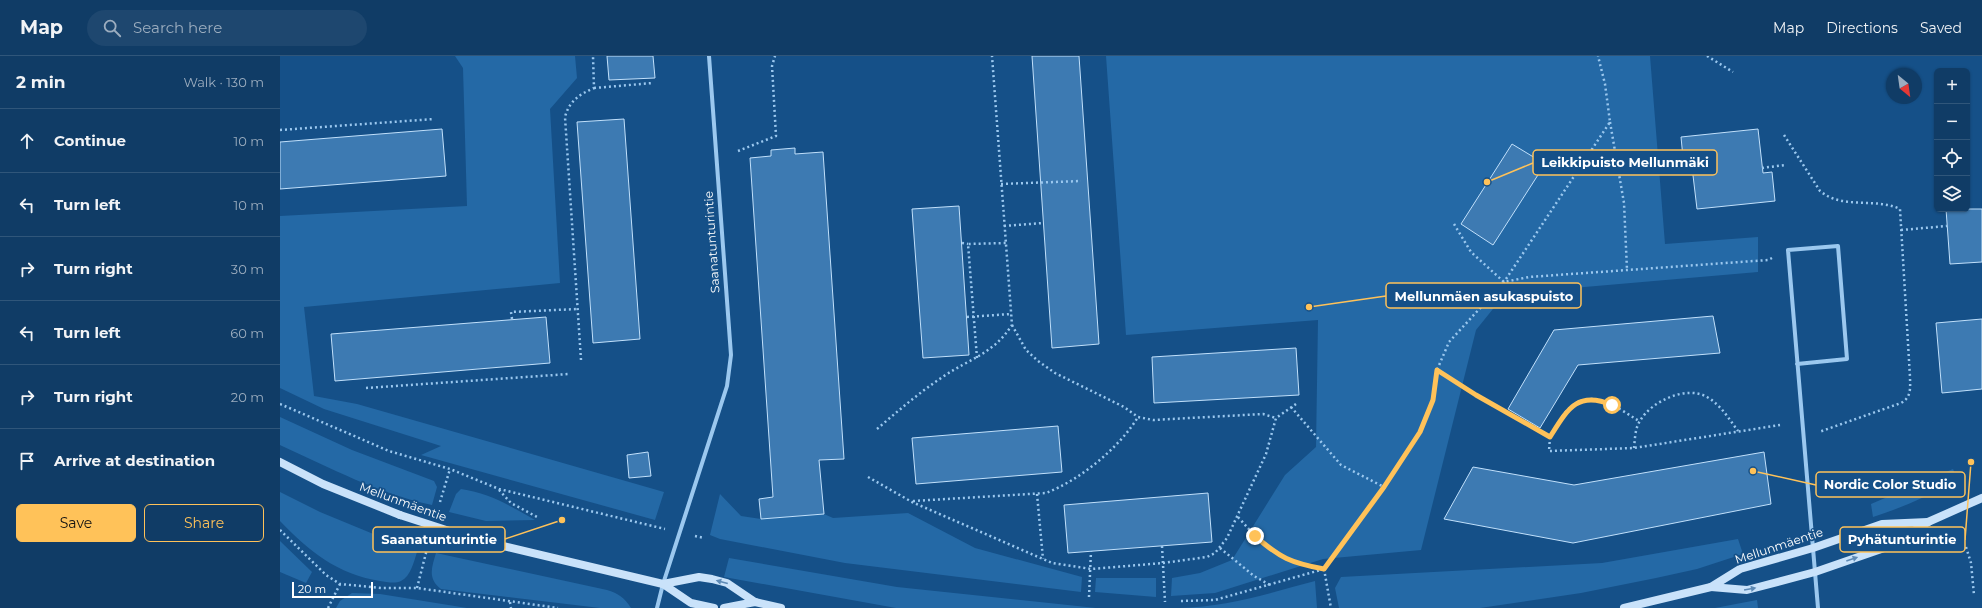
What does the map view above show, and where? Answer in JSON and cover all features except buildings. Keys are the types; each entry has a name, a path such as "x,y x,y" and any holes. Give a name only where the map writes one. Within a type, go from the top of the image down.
{"main road":[{"name":"Mellunmäentie","path":"280,462 323,484 400,515 474,539 663,584 691,603 714,608"},
{"name":"Mellunmäentie","path":"1711,587 1747,590 1815,572 1890,546 1928,522 1982,498"},
{"name":"Mellunmäentie","path":"1624,608 1711,587 1740,569 1813,548 1882,524 1928,522"},
{"name":"Mellunmäentie","path":"663,584 698,577 727,583 755,602 781,608"},
{"name":"Mellunmäentie","path":"724,608 755,602"}],"street":[{"name":"Saanatunturintie","path":"657,608 663,584 727,386 730,355 709,56"},
{"path":"1797,364 1847,359 1838,246 1788,250 1797,364 1803,436 1818,608"}],"path":[{"path":"593,56 594,88"},
{"path":"738,151 776,136 772,66 775,56"},
{"path":"992,56 1012,325 1026,350 1055,373 1124,407 1138,417 1154,420 1263,414 1276,418"},
{"path":"1598,56 1606,84 1610,122 1624,203 1626,270"},
{"path":"1707,56 1733,72"},
{"path":"581,360 565,117 567,110 573,101 582,94 594,88 653,83"},
{"path":"280,130 434,119"},
{"path":"1181,601 1215,600 1324,569 1384,487 1420,432 1433,400 1437,370 1449,342 1504,282 1610,122"},
{"path":"1784,135 1820,191 1827,197 1838,201 1860,204 1892,205 1900,209 1910,394 1906,400 1901,403 1803,436"},
{"path":"1762,168 1785,166"},
{"path":"1001,184 1081,181"},
{"path":"1004,226 1043,223"},
{"path":"1454,224 1471,252 1504,282"},
{"path":"1901,230 1947,226"},
{"path":"962,243 1006,243"},
{"path":"968,244 977,358"},
{"path":"1504,282 1529,277 1768,260 1788,250"},
{"path":"512,319 511,312 578,309"},
{"path":"967,317 1011,314"},
{"path":"877,429 910,400 945,375 977,358 1003,339 1012,325"},
{"path":"1437,370 1476,395 1550,437"},
{"path":"366,388 568,374"},
{"path":"1634,448 1639,421 1649,408 1680,393 1693,392 1707,396 1720,406 1738,431"},
{"path":"1639,421 1612,405 1600,400 1587,399 1575,403 1565,413 1550,437 1549,452 1634,448 1780,425"},
{"path":"280,404 389,451 450,469 499,489 660,528"},
{"path":"868,477 912,502 1052,563 1091,568 1163,564 1207,557 1215,553 1220,548 1238,517 1266,454 1276,418 1296,404"},
{"path":"1291,407 1341,465 1384,487"},
{"path":"912,502 1037,494 1046,493 1060,488 1106,455 1131,429 1138,417"},
{"path":"440,502 450,469"},
{"path":"499,489 511,503 539,518"},
{"path":"1037,494 1043,559"},
{"path":"1238,517 1255,536 1274,553 1299,565 1324,569"},
{"path":"280,530 326,575 340,584 381,588 417,588 558,608"},
{"path":"1162,546 1165,602"},
{"path":"1966,547 1971,563 1974,595"},
{"path":"1220,548 1254,576 1271,585"},
{"path":"417,588 427,550"},
{"path":"1089,597 1091,551"},
{"path":"1324,569 1331,608"},
{"path":"328,608 340,584"},
{"path":"510,602 511,608"}],"shaded area":[{"path":"455,56 575,56 577,78 550,109 560,283 304,307 314,396 357,404 664,492 655,520 421,455 441,446 324,409 280,388 280,216 467,206 463,68"},
{"path":"1106,56 1650,56 1665,244 1758,237 1758,272 1505,294 1476,330 1421,550 1323,559 1215,593 1171,596 1172,578 1200,573 1232,560 1285,475 1316,447 1318,320 1126,335"},
{"path":"280,417 352,450 434,481 437,487 432,505 374,487 280,445"},
{"path":"1953,469 1957,478 1936,491 1896,509 1873,517 1871,504"},
{"path":"461,489 491,497 535,520 486,521 449,512 456,494"},
{"path":"280,492 320,512 417,552 410,572 399,582 385,582 350,573 325,560 313,552 280,521"},
{"path":"720,494 741,516 761,519 824,514 833,518 908,513 975,548 1082,577 1081,592 845,563 720,539 710,535"},
{"path":"1738,539 1743,554 1697,569 1581,593 1480,608 1339,608 1335,588 1341,577 1602,563"},
{"path":"280,541 312,572 306,583 280,572"},
{"path":"436,553 607,590 621,596 631,608 600,608 441,589 434,581 432,576 432,568"},
{"path":"729,558 897,587 1096,608 896,608 724,577"},
{"path":"1096,578 1156,578 1156,597 1095,592"},
{"path":"1315,581 1317,608 1179,608 1231,602 1265,595"},
{"path":"352,593 380,594 467,608 336,608 340,601"},
{"path":"1757,600 1758,608 1715,608"}],"place":[{"name":"Leikkipuisto Mellunmäki","path":"1487,182"},
{"name":"Mellunmäen asukaspuisto","path":"1309,307"},
{"name":"Pyhätunturintie","path":"1971,462"},
{"name":"Nordic Color Studio","path":"1753,471"},
{"name":"Saanatunturintie","path":"562,520"}],"route":[{"path":"1255,536 1274,553 1299,565 1324,569 1384,487 1420,432 1433,400 1437,370 1540,433 1550,437 1565,413 1575,403 1587,399 1600,400 1612,405"}]}
